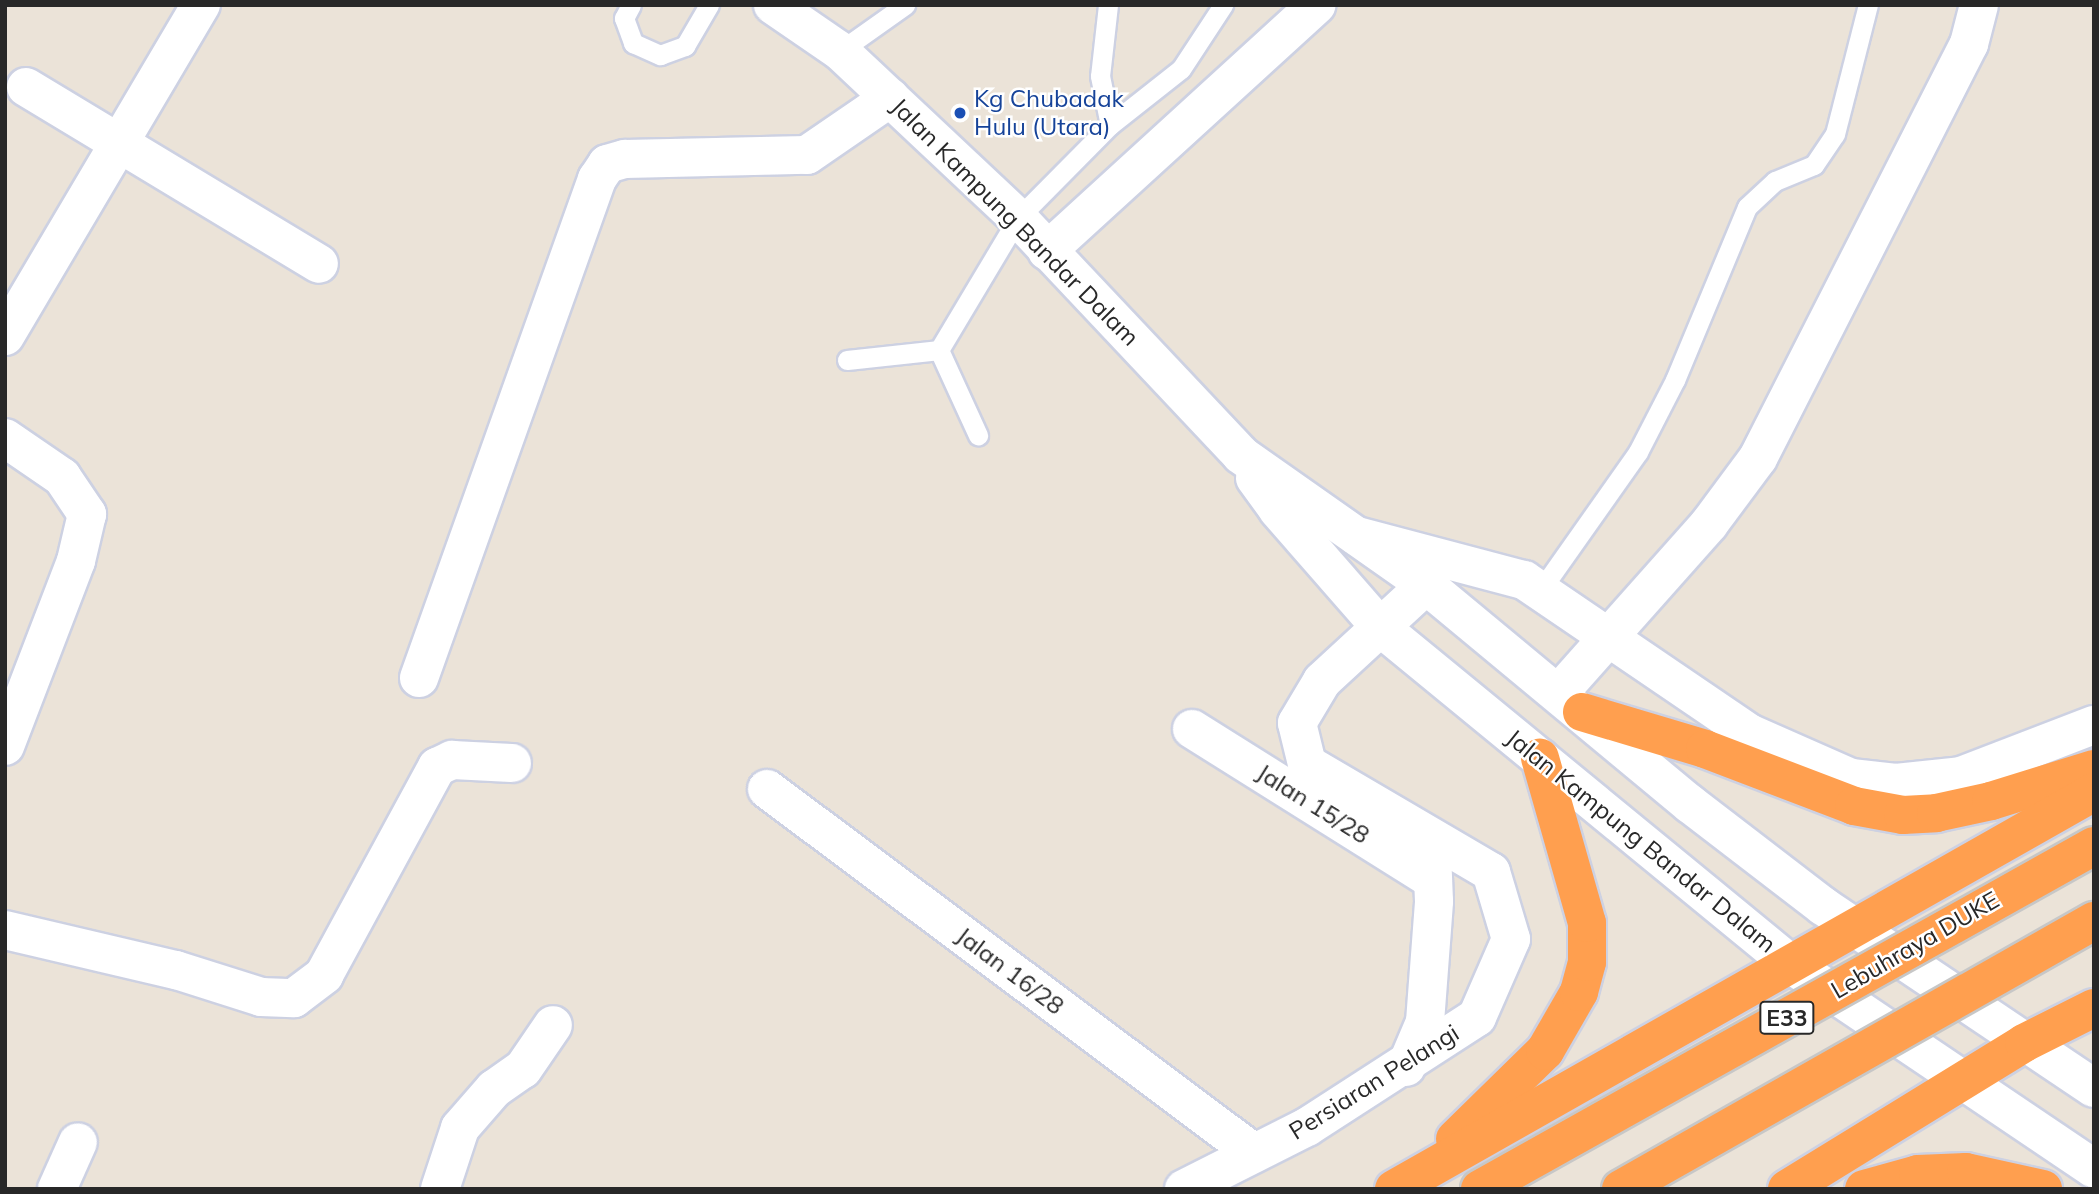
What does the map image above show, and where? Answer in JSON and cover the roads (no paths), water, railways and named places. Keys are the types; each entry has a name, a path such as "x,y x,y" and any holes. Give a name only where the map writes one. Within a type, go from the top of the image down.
{"highway":[{"path":"1570,703 1704,749 1854,806 1903,815 1936,813 1980,803 2094,769"},
{"path":"1397,1187 1520,1080 1545,1051 1580,992 1587,961 1587,923 1540,758"},
{"path":"1397,1187 2094,792"},
{"name":"Lebuhraya DUKE","path":"1480,1189 2094,846"},
{"name":"E33","path":"1621,1189 2094,921"},
{"path":"1787,1189 1965,1082 2024,1043 2094,1009"},
{"path":"1864,1189 1918,1174 1966,1172 2043,1189"}],"street":[{"path":"5,336 201,5"},
{"name":"Jalan Kampung Bandar Dalam","path":"773,5 840,51 1018,218 1241,456 1278,510 1380,627 1792,965 2094,1169"},
{"path":"1047,251 1316,5"},
{"path":"1570,703 1609,638 1709,524 1758,458 1969,44 1979,5"},
{"path":"26,87 318,264"},
{"path":"419,678 597,179 607,164 625,159 807,155 890,97"},
{"path":"5,438 62,477 87,514 76,561 5,746"},
{"name":"Jalan Kampung Bandar Dalam","path":"1241,456 1426,585 1690,804 1856,929 2094,1088"},
{"path":"1355,535 1524,580 1751,734 1851,778 1896,783 1961,776 2094,726"},
{"name":"Persiaran Pelangi","path":"1184,1189 1254,1153 1406,1067 1477,1017 1511,939 1491,872 1307,764 1297,723 1322,681 1426,585"},
{"name":"Jalan 15/28","path":"1192,729 1433,880"},
{"path":"5,930 176,970 261,997 294,998 324,975 437,767 452,760 512,763"},
{"name":"Jalan 16/28","path":"767,789 1254,1153"},
{"path":"1406,1067 1425,1021 1433,880 1431,839"},
{"path":"440,1189 460,1128 494,1089 523,1069 553,1025"},
{"path":"57,1189 78,1142"}],"lane":[{"path":"631,5 624,18 633,43 660,55 685,46 709,5"},
{"path":"840,51 905,5"},
{"path":"1108,5 1100,76 1110,125"},
{"path":"939,350 1018,218 1110,125 1181,69 1223,5"},
{"path":"1539,591 1638,452 1675,380 1747,207 1775,181 1814,165 1835,134 1868,5"},
{"path":"847,360 939,350"},
{"path":"939,350 978,435"}],"place":[{"name":"Kg Chubadak Hulu (Utara)","path":"960,113"}]}
